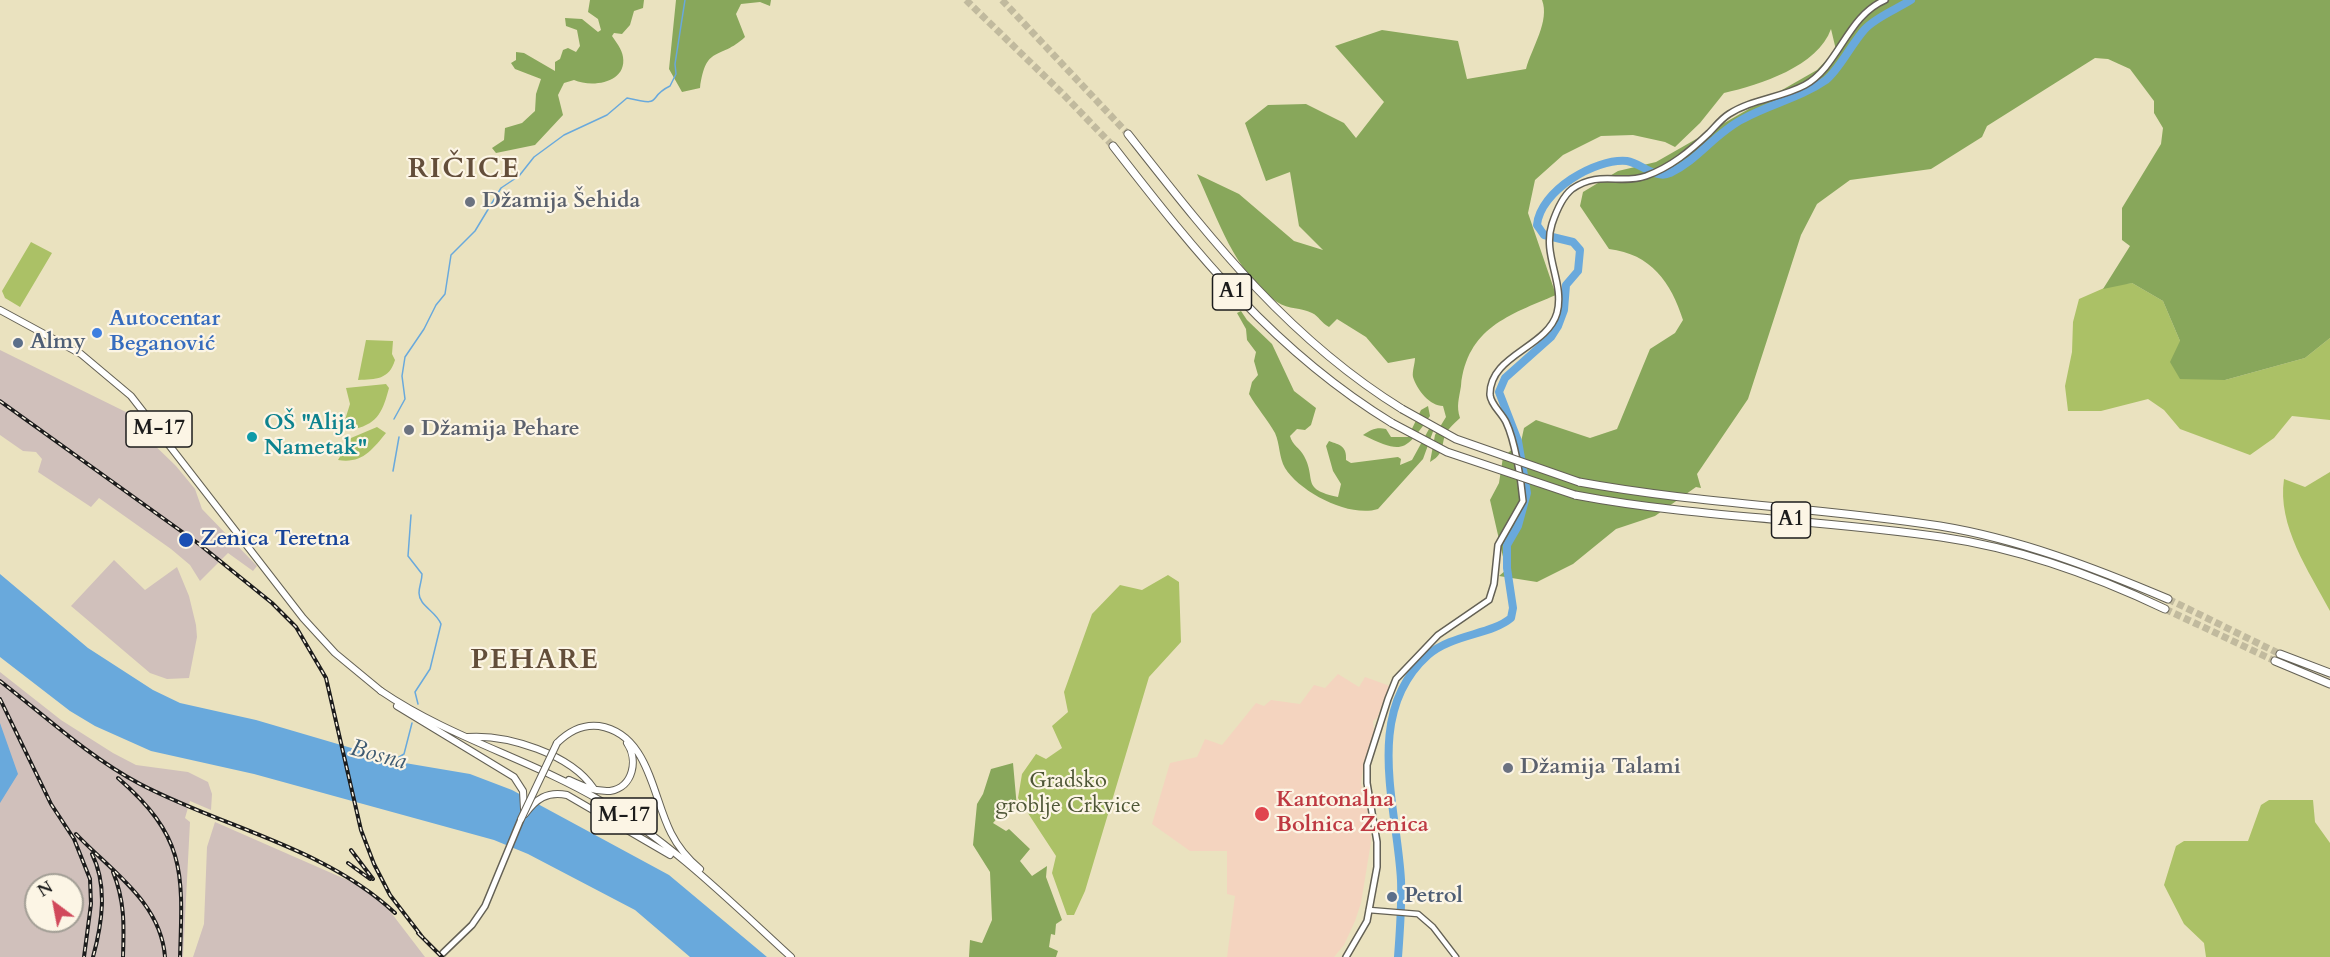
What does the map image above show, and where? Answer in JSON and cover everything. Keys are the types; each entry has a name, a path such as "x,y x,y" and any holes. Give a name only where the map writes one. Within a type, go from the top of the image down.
{"highway":[{"name":"A1","path":"1128,134 1230,261 1266,299 1334,362 1402,409 1456,439 1579,482 1634,492 1941,526 2009,542 2093,569 2168,599"},
{"name":"A1","path":"1113,146 1220,279 1259,320 1323,376 1392,423 1447,452 1575,495 1629,505 1805,521 1943,537 2006,551 2090,578 2165,609"},
{"path":"2280,654 2330,673"},
{"path":"2275,661 2330,684"}],"main road":[{"path":"1346,957 1363,932 1369,910 1378,854 1367,783 1367,765 1388,699 1396,679 1438,635 1489,600 1494,584 1498,545 1523,501 1510,436 1502,414 1492,403 1490,393 1496,375 1539,339 1556,316 1560,302 1549,245 1552,225 1563,199 1579,185 1602,177 1645,176 1664,168 1681,158 1729,114 1804,86 1817,76 1856,24 1878,3 1885,0"},
{"name":"M-17","path":"0,310 45,332 81,354 131,396 303,618 335,653 381,691 465,738 587,793 619,812 665,846 720,892 792,957"},
{"path":"381,691 402,710 514,777 521,786 525,806 521,819"},
{"path":"443,953 477,918 497,879 521,819 557,743 569,733 585,727 602,727 615,732 631,743 646,764 658,805 672,836 720,892"},
{"path":"516,760 530,762 594,790 616,789 630,775 634,760 628,744 615,732"},
{"path":"465,738 492,739 545,750 574,770 594,790"},
{"path":"521,819 534,802 543,796 557,794 579,801 660,847 708,886 720,892"}],"street":[{"path":"1369,910 1381,913 1414,913 1433,927 1456,957"},
{"path":"1363,932 1373,917 1381,913"}],"shaded area":[{"path":"0,350 130,414 144,426 142,433 176,466 195,489 202,509 257,566 253,571 228,553 200,581 190,565 171,549 99,498 91,507 38,472 42,459 36,452 23,451 0,435"},
{"path":"114,560 145,590 177,567 189,596 196,625 197,637 189,678 167,679 150,673 71,606"},
{"path":"0,672 61,720 113,753 136,765 188,772 208,782 212,794 211,810 190,801 185,818 190,822 183,957 0,957"},
{"name":"Kantonalna Bolnica Zenica","path":"1338,674 1359,687 1365,677 1390,686 1377,718 1373,721 1374,733 1364,761 1361,783 1371,824 1371,842 1361,903 1355,921 1344,945 1334,957 1227,957 1235,896 1227,894 1227,851 1190,851 1152,824 1170,763 1197,757 1205,739 1222,745 1256,703 1264,706 1271,700 1300,704 1314,685 1325,688"},
{"path":"215,822 361,886 386,906 425,957 193,957 204,924 207,847"}],"green space":[{"path":"590,0 644,0 643,8 634,11 630,25 622,34 614,33 612,36 623,57 620,73 614,78 598,83 574,80 564,83 558,95 563,115 535,145 496,153 492,148 504,140 505,128 522,123 535,111 536,94 541,79 515,69 511,63 516,60 516,52 524,53 555,71 555,62 560,59 563,50 568,48 576,52 580,46 577,30 566,26 565,18 582,19 598,32 601,30 598,19 588,12"},
{"path":"676,0 771,0 770,6 760,2 741,4 736,14 745,37 710,59 706,65 700,88 682,92 669,69"},
{"path":"1542,0 2330,0 2330,338 2305,358 2225,380 2180,379 2170,362 2180,341 2163,301 2132,283 2103,289 2130,246 2122,240 2122,208 2161,144 2163,128 2154,113 2154,101 2130,69 2108,59 2095,58 1987,126 1982,137 1931,169 1850,180 1817,204 1801,235 1748,399 1697,474 1701,488 1696,487 1655,516 1616,529 1573,564 1537,582 1499,576 1506,570 1490,500 1499,483 1503,457 1521,442 1524,428 1536,420 1590,438 1617,429 1650,349 1675,333 1683,320 1672,294 1657,272 1637,257 1609,249 1580,206 1583,192 1618,171 1656,162 1817,70 1836,50 1831,29 1824,42 1814,53 1786,72 1754,85 1724,93 1700,123 1675,147 1665,142 1633,135 1601,136 1563,155 1535,180 1528,213 1556,295 1507,317 1481,337 1465,366 1458,402 1460,418 1446,433 1439,454 1430,462 1435,435 1446,417 1443,406 1429,400 1415,382 1413,375 1415,358 1388,363 1366,337 1337,319 1329,327 1314,314 1281,305 1262,290 1249,276 1229,244 1197,174 1239,194 1294,241 1323,250 1299,226 1290,172 1266,181 1245,123 1268,105 1306,104 1344,123 1356,138 1384,102 1335,46 1382,30 1458,41 1467,79 1526,69 1544,17"},
{"path":"31,242 52,253 20,307 5,298 2,291"},
{"path":"2132,283 2163,301 2180,341 2225,380 2305,358 2330,338 2330,420 2292,416 2274,438 2250,455 2180,429 2164,410 2148,399 2101,411 2068,411 2065,386 2072,352 2073,322 2079,299 2111,285"},
{"path":"1241,311 1272,344 1294,391 1316,408 1311,425 1305,430 1297,429 1290,436 1292,442 1304,456 1314,487 1318,491 1338,497 1341,484 1333,471 1326,446 1329,441 1342,447 1346,460 1351,463 1398,457 1401,459 1400,465 1412,460 1429,429 1432,425 1435,426 1423,459 1378,509 1353,510 1326,501 1302,486 1285,468 1275,433 1249,394 1252,382 1258,375 1254,361 1256,352 1247,340 1246,329 1237,313"},
{"path":"366,340 393,341 392,354 395,360 385,375 376,379 358,380"},
{"path":"386,384 389,388 387,396 375,419 355,429 344,423 350,404 346,388"},
{"path":"1428,406 1430,416 1415,437 1403,446 1387,445 1363,435 1374,429 1382,428 1386,429 1391,437 1408,437 1421,410"},
{"path":"377,427 386,433 371,450 354,460 338,460 351,438"},
{"path":"2330,472 2330,611 2296,548 2285,514 2283,497 2284,479 2305,487"},
{"name":"Gradsko groblje Crkvice","path":"1168,575 1179,582 1181,642 1149,677 1085,891 1074,915 1067,915 1052,873 1056,856 1018,798 1022,774 1036,754 1046,759 1062,748 1052,726 1068,712 1064,692 1092,614 1120,585 1142,590"},
{"path":"1013,763 1017,808 1001,814 993,823 1006,831 1009,829 1030,849 1020,861 1032,876 1047,866 1046,877 1062,920 1056,924 1055,935 1051,934 1049,947 1058,951 1056,957 969,957 970,940 982,943 992,920 990,872 973,845 977,804 983,794 991,769"},
{"path":"2269,800 2313,800 2315,822 2330,843 2330,957 2206,957 2204,943 2184,924 2164,885 2176,846 2184,841 2248,841 2261,805"}],"water":[{"name":"Bosna","path":"0,574 88,648 153,690 180,703 256,720 399,762 470,774 512,790 669,875 767,957 690,957 635,910 528,854 494,840 254,774 151,751 95,726 70,711 0,657"},
{"path":"0,723 18,774 0,803"}],"waterway":[{"path":"394,419 405,399 402,376 405,357 445,294 451,255 475,231 501,188 519,176 534,157 564,135 607,115 627,98 651,101 670,86 676,74 675,64 685,0"},
{"path":"1398,957 1401,880 1391,792 1390,732 1396,704 1408,678 1428,655 1448,643 1493,628 1511,618 1513,608 1507,568 1507,545 1518,526 1527,493 1518,441 1499,392 1505,378 1551,337 1558,326 1564,310 1566,285 1578,271 1580,250 1573,242 1544,235 1537,225 1540,212 1558,189 1571,179 1600,165 1614,161 1627,161 1654,173 1665,175 1680,168 1733,125 1806,92 1826,80 1870,25 1911,0"},
{"path":"393,471 399,437"},
{"path":"411,515 408,556 422,574 420,598 441,624 430,669 415,692 418,704"},
{"name":"Bosna","path":"394,760 404,754 412,723"}],"tunnel":[{"path":"966,0 1113,146"},
{"path":"1002,0 1128,134"},
{"path":"2168,599 2280,654"},
{"path":"2165,609 2275,661"}],"railway":[{"path":"0,401 199,544 272,603 296,627 326,678 361,830 374,864 390,895 423,938"},
{"path":"0,681 85,749 121,773 172,799 272,840 337,871 367,890 395,913"},
{"path":"0,699 51,804 74,839 90,879 91,904 84,957"},
{"path":"118,778 157,819 176,858 181,901 180,957"},
{"path":"76,834 132,888 144,903 161,937 165,957"},
{"path":"351,850 373,879"},
{"path":"92,854 102,892 101,918 93,957"},
{"path":"348,863 370,879"},
{"path":"113,872 122,903 123,957"},
{"path":"418,933 442,957"}],"place":[{"name":"Džamija Šehida","path":"470,202"},
{"name":"Autocentar Beganović","path":"97,333"},
{"name":"Almy","path":"18,343"},
{"name":"Džamija Pehare","path":"409,430"},
{"name":"OŠ \"Alija Nametak\"","path":"252,437"},
{"name":"Zenica Teretna","path":"186,540"},
{"name":"Džamija Talami","path":"1508,768"},
{"name":"Kantonalna Bolnica Zenica","path":"1262,814"},
{"name":"Petrol","path":"1392,897"}],"district":[{"name":"RIČICE","path":"464,171"},
{"name":"PEHARE","path":"535,662"}]}
